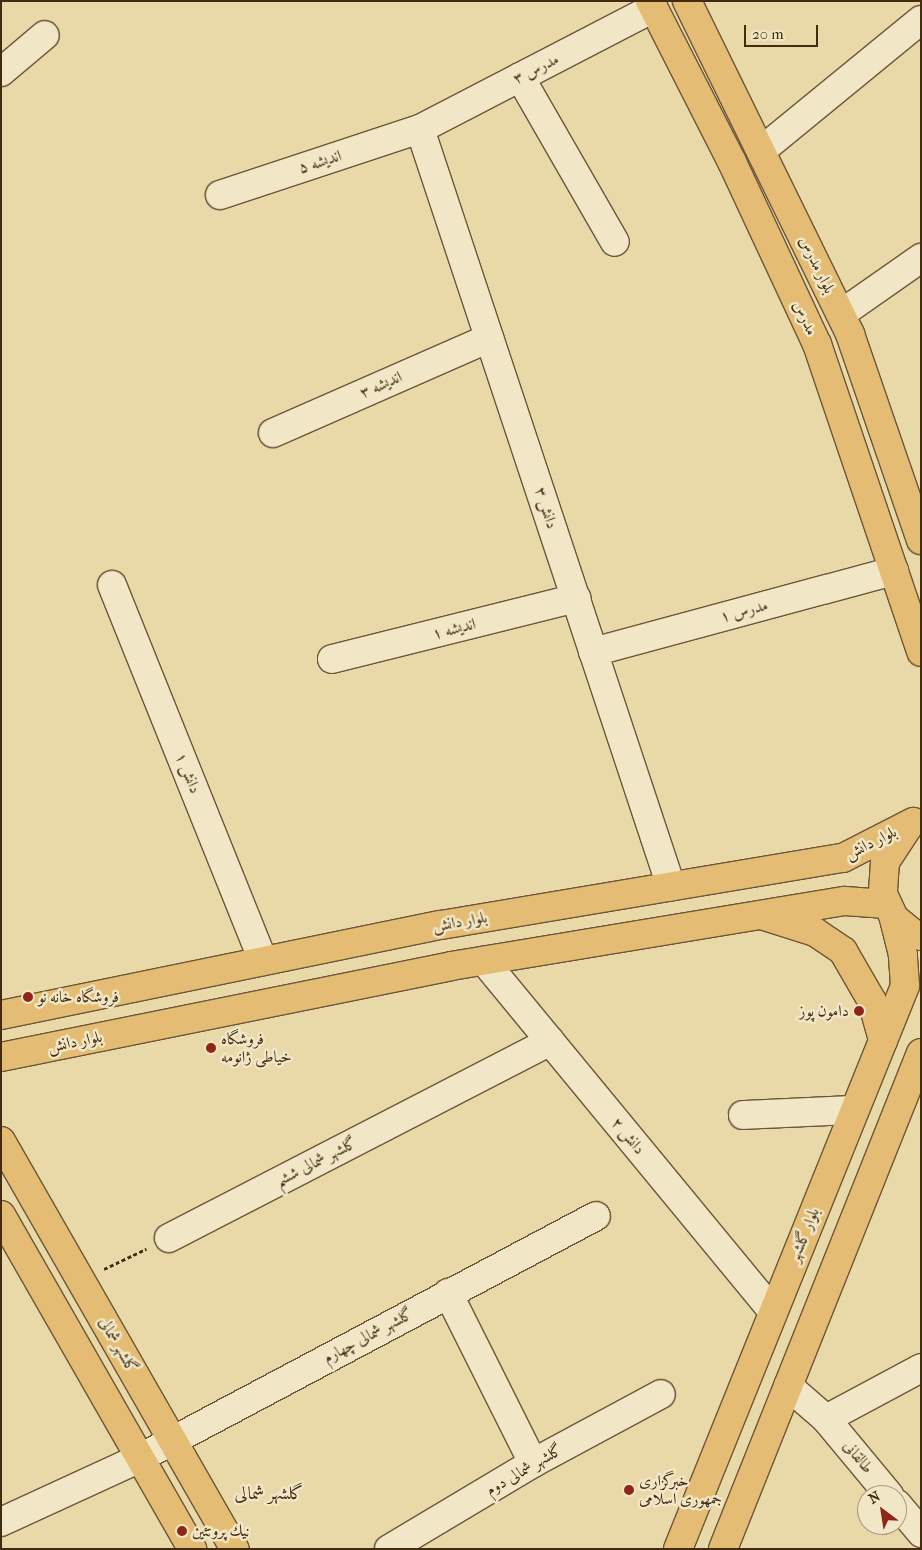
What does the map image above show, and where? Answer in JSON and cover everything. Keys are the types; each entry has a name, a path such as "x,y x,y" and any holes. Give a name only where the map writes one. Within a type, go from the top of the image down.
{"main road":[{"name":"بلوار مدرس","path":"687,1 762,150 841,314 914,496 921,540"},
{"name":"مدرس","path":"652,5 732,162 817,344 921,652"},
{"name":"بلوار دانش","path":"1,1015 441,925 843,858 917,817"},
{"name":"بلوار گلشهر","path":"678,1549 905,986 903,955 882,882 885,862 899,837 917,817"},
{"name":"بلوار دانش","path":"1,1056 484,961 844,901 890,911"},
{"path":"890,911 914,934 921,936"},
{"path":"760,915 815,932 843,951 872,1001 883,1040"},
{"path":"723,1549 921,1053"},
{"name":"گلشهر شمالی","path":"1,1141 235,1549"},
{"path":"1,1215 192,1549"}],"street":[{"name":"مدرس ۳","path":"420,129 652,5"},
{"path":"762,150 921,20"},
{"path":"1,72 45,35"},
{"path":"520,77 615,242"},
{"name":"اندیشه ۵","path":"220,195 420,129"},
{"name":"دانش ۳","path":"420,129 671,886"},
{"path":"841,314 921,258"},
{"name":"اندیشه ۳","path":"274,433 489,338"},
{"name":"مدرس ۱","path":"593,652 894,571"},
{"name":"دانش ۱","path":"112,585 263,961"},
{"name":"اندیشه ۱","path":"332,659 576,598"},
{"name":"۲ دانش","path":"484,961 773,1311"},
{"name":"گلشهر شمالی ششم","path":"169,1238 550,1040"},
{"path":"743,1115 854,1110"},
{"name":"گلشهر شمالی چهارم","path":"1,1522 140,1458 596,1216"},
{"path":"448,1293 533,1463"},
{"path":"826,1419 921,1368"},
{"name":"طالقانی","path":"788,1386 826,1419 881,1485"},
{"name":"گلشهر شمالی دوم","path":"389,1549 533,1463 661,1394"},
{"path":"907,1516 921,1533"}],"path":[{"path":"81,1281 169,1238"}],"place":[{"name":"فروشگاه خانه نو","path":"28,997"},
{"name":"دامون پوز","path":"859,1011"},
{"name":"فروشگاه خیاطی ژانومه","path":"211,1048"},
{"name":"خبرگزاری جمهوری اسلامی","path":"629,1490"},
{"name":"نيك پروتئين","path":"182,1531"}],"district":[{"name":"گلشهر شمالی","path":"269,1494"}]}
